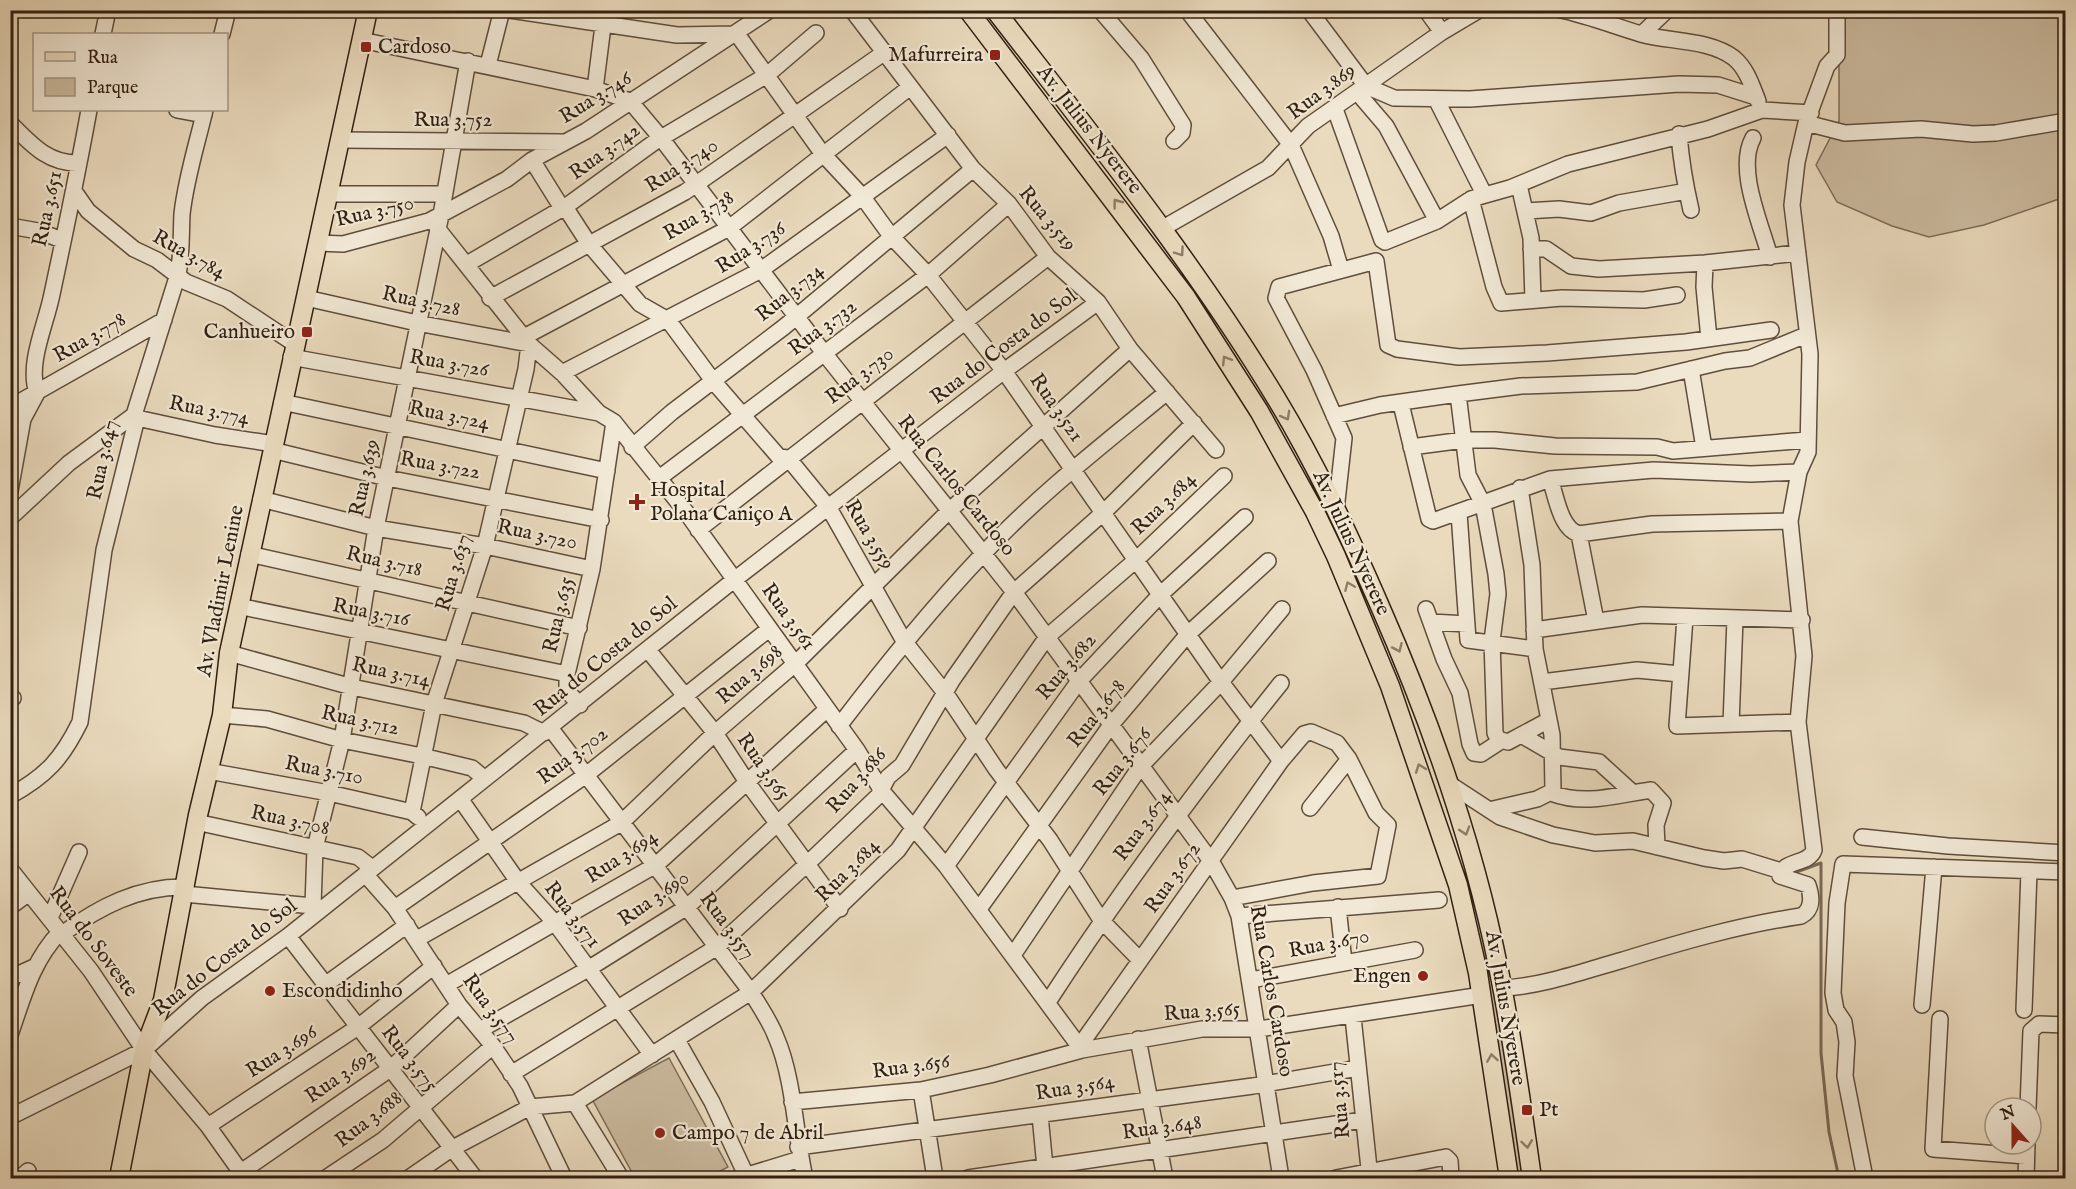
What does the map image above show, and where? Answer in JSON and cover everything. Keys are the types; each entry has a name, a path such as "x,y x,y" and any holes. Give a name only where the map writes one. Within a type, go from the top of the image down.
{"main road":[{"name":"Av. Vladimir Lenine","path":"118,1179 144,1050 163,1000 196,822 222,715 229,653 238,606 368,10"},
{"name":"Av. Julius Nyerere","path":"968,10 1186,297 1258,411 1315,512 1336,556 1390,686 1430,795 1458,885 1482,995 1509,1179"},
{"name":"Av. Julius Nyerere","path":"995,10 1163,228 1204,286 1278,400 1336,510 1410,676 1471,852 1503,988 1532,1179"},
{"path":"1478,973 1499,968"}],"street":[{"path":"103,33 108,10"},
{"path":"222,33 228,10"},
{"path":"488,65 502,10"},
{"path":"510,10 603,17 677,35 737,34"},
{"name":"Rua 3.746","path":"439,222 511,177 532,160 565,142 737,34 770,10"},
{"name":"Rua 3.519","path":"852,10 974,169 1009,204 1048,257 1098,302 1130,349 1216,450"},
{"path":"1100,10 1141,58 1183,125 1182,134 1174,141"},
{"path":"1187,10 1290,145 1330,236 1341,270"},
{"path":"1309,10 1386,126 1437,221"},
{"path":"1426,10 1442,32"},
{"name":"Rua 3.869","path":"1163,228 1253,178 1278,160 1308,126 1442,32 1479,10"},
{"path":"1561,10 1593,13 1642,34 1687,42 1732,56 1748,75 1759,103"},
{"path":"1642,34 1667,10"},
{"path":"1503,988 1521,987 1566,977 1695,938 1808,913 1811,894 1808,885 1780,876 1781,871 1791,863 1809,857 1814,850 1798,722 1804,656 1790,520 1799,472 1808,452 1810,354 1806,335 1793,188 1809,118 1828,65 1837,55 1836,10"},
{"path":"595,88 603,17"},
{"name":"Rua 3.742","path":"466,264 565,207 661,138 767,75 816,33"},
{"name":"Rua 3.521","path":"737,34 822,153 862,196 891,236 928,275 1004,371 1221,682 1281,761"},
{"name":"Rua Carlos Cardoso","path":"361,40 595,88 630,101 661,138 824,353 1014,592 1210,861 1232,898 1239,916 1259,1029 1281,1179"},
{"name":"Rua 3.740","path":"490,298 696,184 885,51"},
{"name":"Rua 3.639","path":"315,909 315,848 342,740 376,528 439,222 468,61"},
{"path":"1362,89 1394,98 1470,99 1679,84 1718,85 1759,103 1809,118 1845,133 1921,129 1973,134 1996,133 2066,121"},
{"name":"Rua 3.738","path":"526,340 625,283 729,228 909,87"},
{"path":"1436,99 1478,196 1494,287 1500,301 1504,303 1562,298 1644,300 1677,295"},
{"path":"1335,109 1383,242 1437,221 1478,196 1519,185 1568,164 1708,129 1759,103"},
{"name":"Rua 3.651","path":"37,393 32,379 33,372 52,295 89,111"},
{"name":"Rua 3.647","path":"10,796 46,772 71,743 80,723 104,550 135,416 182,257 182,214 191,158 204,112"},
{"path":"10,123 48,159 79,163"},
{"name":"Rua 3.736","path":"562,373 761,270 948,135"},
{"path":"1679,135 1691,210"},
{"path":"1754,138 1748,149 1746,169 1770,257"},
{"name":"Rua 3.752","path":"340,140 565,142"},
{"name":"Rua 3.559","path":"532,160 560,205 565,207 589,244 625,283 640,304 668,320 714,382 743,416 780,457 788,458 829,508 904,641 946,694 976,741 1041,826 1101,920 1140,960"},
{"name":"Rua 3.734","path":"632,447 672,412 714,382 974,169"},
{"path":"1519,185 1526,211 1531,249 1533,300"},
{"name":"Rua 3.784","path":"74,191 88,211 110,232 178,274 186,282 227,299 293,351"},
{"path":"1526,211 1559,209 1591,213 1619,203 1687,191"},
{"path":"328,194 443,194"},
{"name":"Rua 3.732","path":"658,478 928,275 1009,204"},
{"name":"Rua 3.750","path":"318,243 343,244 439,222"},
{"name":"Rua 3.561","path":"439,222 490,298 526,340 562,373 599,413 614,422 658,478 735,580 826,710 857,750 882,791 946,866 1082,1050"},
{"path":"10,226 38,231 62,240"},
{"path":"1531,249 1546,249 1568,265 1599,269 1705,263 1798,253"},
{"name":"Rua 3.730","path":"698,530 1048,257"},
{"path":"1336,510 1344,438 1275,294 1279,287 1373,261 1377,263 1385,340 1388,345 1397,349 1460,357 1548,353 1709,339 1771,330"},
{"path":"1705,263 1704,287 1709,339"},
{"name":"Rua 3.728","path":"306,298 417,323 526,340"},
{"name":"Rua do Costa do Sol","path":"10,1117 144,1050 202,998 288,936 315,909 461,800 735,580 1004,371 1098,302"},
{"name":"Rua 3.778","path":"10,412 21,401 164,320"},
{"path":"1334,416 1380,405 1401,404 1521,386 1637,382 1725,361 1750,358 1806,335"},
{"name":"Rua 3.637","path":"412,812 434,704 485,546 519,398 526,340"},
{"name":"Rua 3.698","path":"417,939 621,823 714,733 795,664 950,510 1130,349"},
{"name":"Rua 3.726","path":"293,351 406,377 599,413"},
{"path":"1691,369 1704,448"},
{"path":"838,726 904,641 983,553 1073,470 1167,392"},
{"path":"10,491 23,419 37,393"},
{"path":"1458,394 1468,475 1483,504 1493,547 1498,594 1492,641 1495,733 1501,741"},
{"name":"Rua 3.724","path":"282,402 607,471"},
{"path":"1401,404 1430,519 1434,521 1550,479 1654,470 1751,474 1799,472"},
{"path":"10,518 69,463 135,416"},
{"name":"Rua 3.774","path":"135,416 273,447"},
{"name":"Rua 3.635","path":"580,705 567,691 567,674 592,569 614,422"},
{"name":"Rua 3.686","path":"511,1074 717,947 806,865 882,791 888,777 902,765 936,705 946,694 952,679 1014,592 1103,513 1194,423"},
{"path":"1411,447 1464,440 1495,440 1555,446 1657,447 1672,450 1807,440"},
{"name":"Rua 3.722","path":"273,447 387,478 496,497 601,520"},
{"path":"1626,448 1626,472"},
{"name":"Rua 3.684","path":"409,1179 452,1149 530,1107 575,1103 751,992 840,909 916,829 1047,638 1136,560 1224,476"},
{"path":"1550,479 1565,523 1570,530 1579,534 1660,524 1790,520"},
{"path":"1520,488 1532,565 1535,649 1549,720 1552,752 1551,793"},
{"name":"Rua 3.720","path":"261,499 376,528 485,546 592,569"},
{"path":"1459,513 1469,641 1492,641 1535,649"},
{"name":"Rua 3.682","path":"946,866 1079,681 1161,594 1245,517"},
{"path":"1579,534 1596,621"},
{"name":"Rua 3.718","path":"249,555 368,579 579,628"},
{"name":"Rua 3.678","path":"979,909 1041,826 1111,725 1188,634 1268,561"},
{"name":"Rua 3.716","path":"238,606 567,674"},
{"name":"Rua 3.676","path":"1013,955 1140,767 1221,682 1282,609"},
{"path":"1534,630 1642,615 1802,620"},
{"path":"1467,624 1428,616 1460,693 1470,744 1474,753 1481,754 1501,741 1508,742 1523,736 1549,720"},
{"path":"1685,618 1677,726 1798,722"},
{"path":"1731,724 1735,619"},
{"name":"Rua 3.702","path":"395,908 586,775 770,629"},
{"name":"Rua 3.565","path":"648,650 714,733 806,865 840,909"},
{"name":"Rua 3.714","path":"229,653 352,687 524,723 547,731"},
{"path":"1542,682 1637,670 1680,674"},
{"name":"Rua 3.674","path":"1048,1002 1101,920 1177,813 1281,683"},
{"name":"Rua 3.694","path":"447,985 656,865 826,710"},
{"name":"Rua 3.712","path":"222,715 267,719 342,740 472,768 485,779"},
{"name":"Rua 3.557","path":"547,731 586,775 751,992 777,1039 792,1102 805,1179"},
{"name":"Rua 3.672","path":"1082,1050 1086,1037 1140,960 1281,761 1304,734 1311,732 1337,743 1349,759"},
{"path":"1523,736 1563,758 1599,762 1633,793"},
{"name":"Rua 3.690","path":"480,1030 588,969 687,907 857,750"},
{"path":"1232,898 1313,883 1378,876 1388,825 1376,813 1349,759 1310,808"},
{"name":"Rua 3.710","path":"208,771 329,793 412,812 426,825"},
{"path":"1450,786 1500,817 1553,835 1596,843 1633,842 1724,861 1742,860 1781,871"},
{"path":"1489,810 1537,799 1551,793 1565,798 1591,801 1651,790 1663,803 1656,825 1657,847"},
{"name":"Rua 3.571","path":"461,800 519,883 555,923 652,1055"},
{"name":"Rua 3.708","path":"196,822 358,857 368,871"},
{"path":"1862,837 1948,846 2066,853"},
{"path":"50,918 79,852"},
{"path":"1865,1179 1845,1076 1847,1042 1844,1022 1836,1010 1833,993 1837,903 1843,864 2066,872"},
{"path":"1922,1005 1934,867"},
{"name":"Rua do Soveste","path":"10,868 92,971 144,1050 208,1126 243,1175"},
{"name":"Rua 3.577","path":"368,871 417,939 459,1005 493,1046 511,1074 530,1107 564,1179"},
{"path":"2024,1010 2029,871"},
{"path":"10,1035 34,967 46,947 61,933 97,911 134,893 169,886 185,891 315,909"},
{"path":"10,906 29,892"},
{"path":"1239,916 1439,900"},
{"path":"1338,907 1344,962"},
{"path":"325,985 407,925"},
{"name":"Rua 3.575","path":"288,936 475,1179"},
{"name":"Rua 3.670","path":"1251,980 1415,950"},
{"name":"Rua 3.696","path":"208,1126 358,1027 434,966"},
{"path":"10,978 34,967"},
{"name":"Rua 3.565","path":"1035,1064 1082,1050 1202,1029 1259,1029 1353,1017 1482,995"},
{"name":"Rua 3.692","path":"243,1175 390,1069 459,1005"},
{"name":"Rua 3.517","path":"1353,1017 1369,1175"},
{"path":"1940,1019 1933,1149 1983,1150"},
{"path":"2028,1096 2031,1031 2039,1024 2066,1025"},
{"path":"1138,1039 1165,1179"},
{"path":"677,1040 712,1102 742,1177"},
{"name":"Rua 3.688","path":"326,1179 383,1140 420,1106 493,1046"},
{"name":"Rua 3.656","path":"792,1102 921,1090 1035,1064"},
{"name":"Rua 3.564","path":"742,1177 799,1153 928,1129 1267,1083 1359,1068"},
{"path":"921,1090 935,1179"},
{"path":"575,1103 619,1178"},
{"path":"1040,1115 1046,1173"},
{"name":"Rua 3.648","path":"968,1179 1046,1173 1160,1148 1363,1120"},
{"path":"2026,1156 2026,1179"},
{"path":"1336,1179 1369,1175 1449,1159 1451,1179"}],"green space":[{"path":"1839,11 2065,11 2065,197 1984,225 1929,237 1892,226 1837,202 1816,165 1839,121"},
{"path":"1492,973 1526,1178 1513,1178 1486,974"},
{"name":"Campo 7 de Abril","path":"669,1058 728,1167 707,1178 635,1178 592,1099"}],"waterway":[{"path":"1791,874 1821,863 1821,1053 1829,1132 1839,1178"}],"place":[{"name":"Cardoso","path":"366,47"},
{"name":"Mafurreira","path":"995,55"},
{"name":"Canhueiro","path":"307,332"},
{"name":"Hospital Polana Caniço A","path":"637,502"},
{"name":"Engen","path":"1423,976"},
{"name":"Escondidinho","path":"270,991"},
{"name":"Pt","path":"1527,1110"},
{"name":"Campo 7 de Abril","path":"660,1133"}]}
